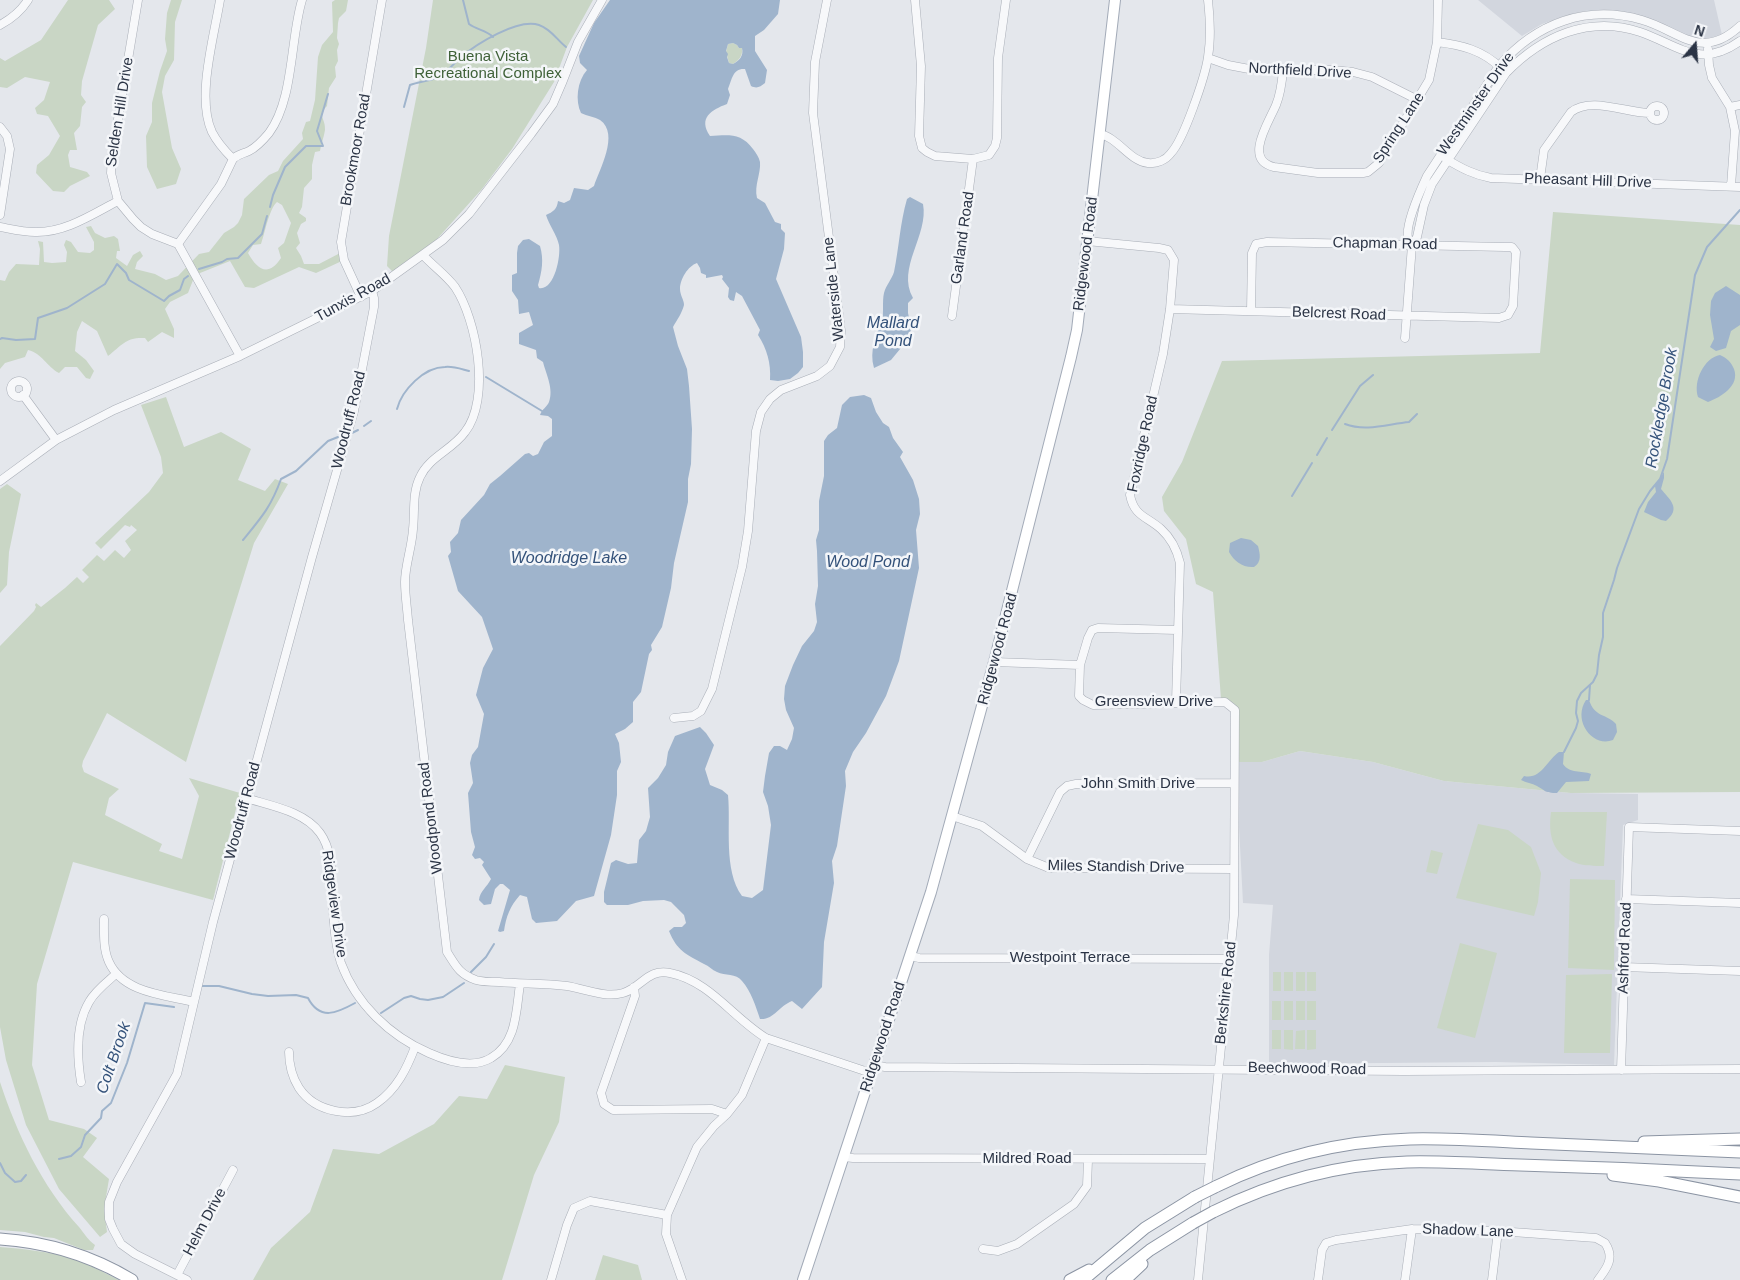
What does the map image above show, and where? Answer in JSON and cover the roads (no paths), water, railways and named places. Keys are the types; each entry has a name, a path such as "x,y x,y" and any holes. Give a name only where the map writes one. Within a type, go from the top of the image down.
{"highway":[{"path":"1083,1280 1145,1228 1195,1197 1259,1168 1301,1155 1344,1146 1382,1141 1429,1139 1740,1152"},
{"path":"1618,1147 1649,1141 1740,1139"},
{"path":"1112,1280 1140,1257 1188,1226 1214,1212 1275,1186 1344,1168 1409,1162 1740,1174"},
{"path":"1499,1164 1541,1171 1640,1178 1740,1197"},
{"path":"1125,1280 1188,1226"},
{"path":"0,1239 34,1243 72,1252 100,1263 132,1280"},
{"path":"1070,1280 1098,1267"}],"main road":[{"name":"Ridgewood Road","path":"803,1280 911,956 952,816 994,662 1074,344 1115,0"}],"street":[{"path":"0,25 10,19 28,0"},
{"name":"Selden Hill Drive","path":"138,0 112,160 112,180 118,201 138,224 152,234 178,244"},
{"path":"220,0 206,79 205,104 212,132 220,145 233,159"},
{"path":"240,356 178,244 221,184 233,159 258,145 278,118 284,99 302,0"},
{"name":"Brookmoor Road","path":"361,297 344,260 341,242 382,0"},
{"name":"Tunxis Road","path":"0,481 56,440 114,410 240,356 372,291 451,234 533,133 557,95 578,42 602,0"},
{"name":"Waterside Lane","path":"674,718 694,716 701,711 712,689 742,567 748,531 756,431 761,412 770,398 781,390 818,376 830,366 840,347 841,332 813,113 815,62 827,0"},
{"path":"915,0 921,66 919,136 922,148 935,156 973,159 989,154 995,146 997,138 998,58 1006,0"},
{"path":"1099,134 1106,136 1140,161 1148,163 1164,160 1175,148 1188,120 1208,58 1208,0"},
{"name":"Spring Lane","path":"1284,70 1277,104 1259,144 1258,153 1262,161 1268,166 1318,173 1368,172 1379,163 1429,80 1437,42 1438,0"},
{"name":"Westminster Drive","path":"1412,245 1408,237 1412,214 1427,176 1499,66 1513,49 1539,32 1567,20 1592,15 1611,15 1638,19 1658,26 1680,38 1708,43"},
{"path":"1736,187 1735,131 1730,107 1712,78 1708,43 1725,37 1740,26"},
{"name":"Westminster Drive","path":"1405,338 1412,245 1417,237 1424,205 1432,184 1506,73 1516,62 1542,43 1572,30 1588,28 1610,27 1630,29 1685,52 1708,54 1720,52 1740,41"},
{"path":"1437,42 1470,48 1484,54 1506,73"},
{"name":"Northfield Drive","path":"1208,58 1228,65 1249,69 1268,68 1353,72 1372,77 1418,100"},
{"path":"1540,179 1544,150 1570,112 1575,109 1586,105 1595,105 1650,113"},
{"path":"1730,107 1740,105"},
{"path":"0,127 6,136 10,149 0,215"},
{"name":"Pheasant Hill Drive","path":"1441,155 1478,176 1491,178 1736,187"},
{"name":"Garland Road","path":"952,316 973,159"},
{"path":"0,227 36,232 52,230 77,222 118,201"},
{"name":"Foxridge Road","path":"1087,241 1168,250 1174,260 1170,309 1163,354 1130,494 1132,506 1137,512 1170,538 1177,551 1180,563 1176,702"},
{"name":"Chapman Road","path":"1251,311 1252,253 1256,244 1267,242 1512,247 1516,252 1516,258 1512,306 1508,315"},
{"name":"Woodpond Road","path":"423,255 448,279 461,299 473,334 479,372 476,408 467,431 427,465 419,478 415,496 413,530 405,581 447,952 459,971 477,980 520,984 543,983 612,995 624,993 650,974 668,972 697,983 750,1029 766,1038 873,1069"},
{"name":"Woodruff Road","path":"187,1280 136,1254 121,1244 112,1229 109,1219 109,1202 116,1182 177,1074 212,922 354,411 374,307 372,291"},
{"name":"Belcrest Road","path":"1170,309 1499,318 1508,315"},
{"path":"23,395 56,440"},
{"path":"994,662 1080,664 1092,630 1098,628 1177,630"},
{"name":"Greensview Drive","path":"1080,664 1079,696 1093,705 1225,702 1231,706"},
{"name":"Berkshire Road","path":"1198,1280 1234,916 1235,710 1231,706"},
{"name":"John Smith Drive","path":"1027,859 1060,792 1071,784 1234,783"},
{"name":"Ridgeview Drive","path":"246,798 298,815 312,823 320,834 327,846 330,859 334,933 342,964 366,1006 382,1024 400,1038 440,1058 461,1063 487,1061 508,1044 512,1032 520,984"},
{"name":"Miles Standish Drive","path":"952,816 982,826 1027,859 1042,866 1058,869 1234,869"},
{"name":"Ashford Road","path":"1621,1070 1629,828 1740,831"},
{"path":"1626,899 1740,903"},
{"path":"104,919 104,944 108,961 116,974 127,983 142,990 194,1002"},
{"name":"Westpoint Terrace","path":"911,956 919,958 1230,959"},
{"path":"1624,967 1740,972"},
{"path":"81,1082 78,1063 80,1029 84,1012 90,1000 116,974"},
{"path":"634,987 635,996 601,1093 604,1104 613,1110 712,1109 727,1114"},
{"path":"682,1280 666,1234 668,1215 697,1147 742,1095 766,1038"},
{"path":"289,1052 289,1063 299,1088 321,1106 334,1111 348,1113 360,1111 376,1104 390,1092 401,1078 415,1047"},
{"name":"Beechwood Road","path":"873,1069 886,1067 1219,1068 1404,1071 1740,1069"},
{"name":"Mildred Road","path":"844,1157 883,1159 1210,1159"},
{"path":"983,1249 998,1251 1017,1244 1074,1204 1088,1186 1088,1160"},
{"name":"Helm Drive","path":"177,1275 233,1170"},
{"path":"552,1280 567,1224 574,1208 590,1201 668,1215"},
{"path":"1405,1280 1412,1229"},
{"name":"Shadow Lane","path":"1318,1280 1322,1250 1326,1243 1412,1229 1498,1231 1600,1239 1608,1246 1610,1258 1608,1265 1598,1280"},
{"path":"1492,1280 1498,1231"}],"water":[{"name":"Woodridge Lake","path":"610,0 780,0 778,14 764,30 755,36 755,51 767,70 765,83 758,87 751,86 745,69 735,72 728,89 730,95 727,104 711,112 705,124 710,136 739,137 753,149 759,158 757,198 765,203 775,222 781,224 781,229 785,233 784,249 776,279 801,337 803,367 790,379 770,380 768,356 758,335 760,330 742,296 736,292 734,301 730,300 728,297 729,288 722,279 722,275 706,278 706,275 701,273 697,263 688,270 680,285 684,305 673,327 687,369 689,386 692,429 688,502 662,627 651,645 652,650 649,654 641,692 633,702 633,722 615,734 619,743 621,762 617,771 617,795 611,835 594,896 576,901 557,921 536,923 532,919 527,897 520,895 509,912 504,931 500,932 498,931 510,890 503,884 500,884 495,889 491,904 484,905 479,900 491,879 482,865 484,862 480,858 475,859 472,855 475,847 471,832 468,793 473,783 470,763 472,755 478,747 484,714 476,695 483,668 493,649 482,617 458,591 448,556 451,552 450,542 458,533 461,520 484,495 490,484 525,454 529,453 533,456 538,454 544,442 552,436 552,419 548,416 540,415 549,402 551,392 549,382 543,362 537,358 536,350 519,344 519,333 533,325 529,312 519,314 518,300 512,291 512,275 517,273 518,246 523,240 529,239 540,246 542,266 539,288 544,288 549,284 558,265 559,245 546,215 554,210 558,201 564,203 570,200 574,188 588,190 594,186 603,162 608,143 606,126 600,120 581,113 578,103 579,85 587,70 580,63 579,56 594,23","holes":["733,43 739,48 742,48 742,56 735,63 729,63 726,51 728,44"]},
{"name":"Mallard Pond","path":"910,197 923,204 924,216 908,275 909,287 913,298 908,303 911,327 910,337 891,360 874,368 872,356 883,317 884,293 894,272 901,226 907,199"},
{"path":"1726,286 1740,295 1740,325 1731,331 1726,348 1716,351 1710,347 1714,339 1710,315 1711,301 1715,293"},
{"path":"1720,355 1725,357 1733,367 1734,381 1724,394 1708,402 1698,397 1697,384 1705,365 1714,357"},
{"name":"Wood Pond","path":"864,395 871,398 876,412 883,423 889,427 893,438 903,452 900,457 913,480 919,499 920,514 916,530 919,568 899,661 886,696 866,733 853,752 845,771 846,786 837,846 832,861 834,883 824,942 822,987 802,1009 792,1001 773,1015 760,1019 751,994 740,978 715,971 687,954 675,943 669,931 674,927 682,927 686,923 684,915 671,902 664,900 643,901 628,905 607,905 604,902 604,892 611,863 616,860 628,864 637,863 639,840 646,831 650,817 648,788 658,778 666,765 668,752 675,736 700,727 714,745 705,769 710,785 728,795 730,861 736,885 742,896 752,898 763,890 771,825 768,806 763,792 769,753 774,746 780,746 787,750 792,739 794,728 786,710 784,699 785,686 802,646 814,631 817,622 815,604 818,586 816,540 819,530 819,501 824,476 824,441 837,428 842,405 850,397"},
{"path":"1664,472 1661,489 1674,508 1671,516 1666,521 1644,512 1648,502 1656,492 1655,486"},
{"path":"1241,538 1251,540 1258,546 1260,555 1257,565 1254,567 1239,563 1229,552 1230,543"},
{"path":"1586,700 1589,700 1594,710 1616,724 1617,732 1613,740 1598,740 1587,731 1581,716"},
{"path":"1559,752 1564,752 1563,764 1566,767 1572,771 1591,774 1589,781 1566,782 1557,793 1548,792 1521,780 1524,776 1535,775"}],"waterway":[{"path":"463,0 469,24 493,37"},
{"path":"404,107 410,85 440,76 476,46 509,29 520,25 539,25 550,32 566,47"},
{"path":"270,207 285,167 306,146 323,146 317,131 328,94"},
{"name":"Rockledge Brook","path":"1564,752 1578,721 1576,713 1577,701 1581,693 1593,682 1597,674 1603,637 1603,613 1617,568 1639,509 1660,479 1667,459 1695,275 1707,247 1740,210"},
{"path":"199,269 227,259 238,258 262,234 267,216"},
{"path":"0,339 35,339 38,318 67,308 105,284 117,264 126,273 129,280 164,301 180,290 184,279 188,276"},
{"path":"397,409 409,387 429,371 448,367 469,371"},
{"path":"1332,430 1360,386 1373,375"},
{"path":"486,377 542,411"},
{"path":"1345,424 1377,427 1409,422 1417,414"},
{"path":"364,426 371,421"},
{"path":"352,433 358,430"},
{"path":"243,540 269,505 281,479 296,471 328,441 338,437"},
{"path":"1317,455 1327,438"},
{"path":"1292,496 1312,463"},
{"path":"1589,700 1590,685"},
{"name":"Colt Brook","path":"471,972 486,957 494,944"},
{"name":"Colt Brook","path":"381,1013 404,998 411,996 428,1000 443,997 464,983"},
{"name":"Colt Brook","path":"202,986 219,986 268,996 296,995 308,998 318,1010 329,1013 342,1010 355,1003"},
{"name":"Colt Brook","path":"59,1159 71,1156 81,1147 85,1135 101,1118 102,1111 111,1103 127,1063 145,1003 174,1007"},
{"name":"Colt Brook","path":"0,1163 5,1173 15,1182 21,1181 26,1175"}],"park label":[{"name":"Buena Vista Recreational Complex","path":"488,66"}]}
